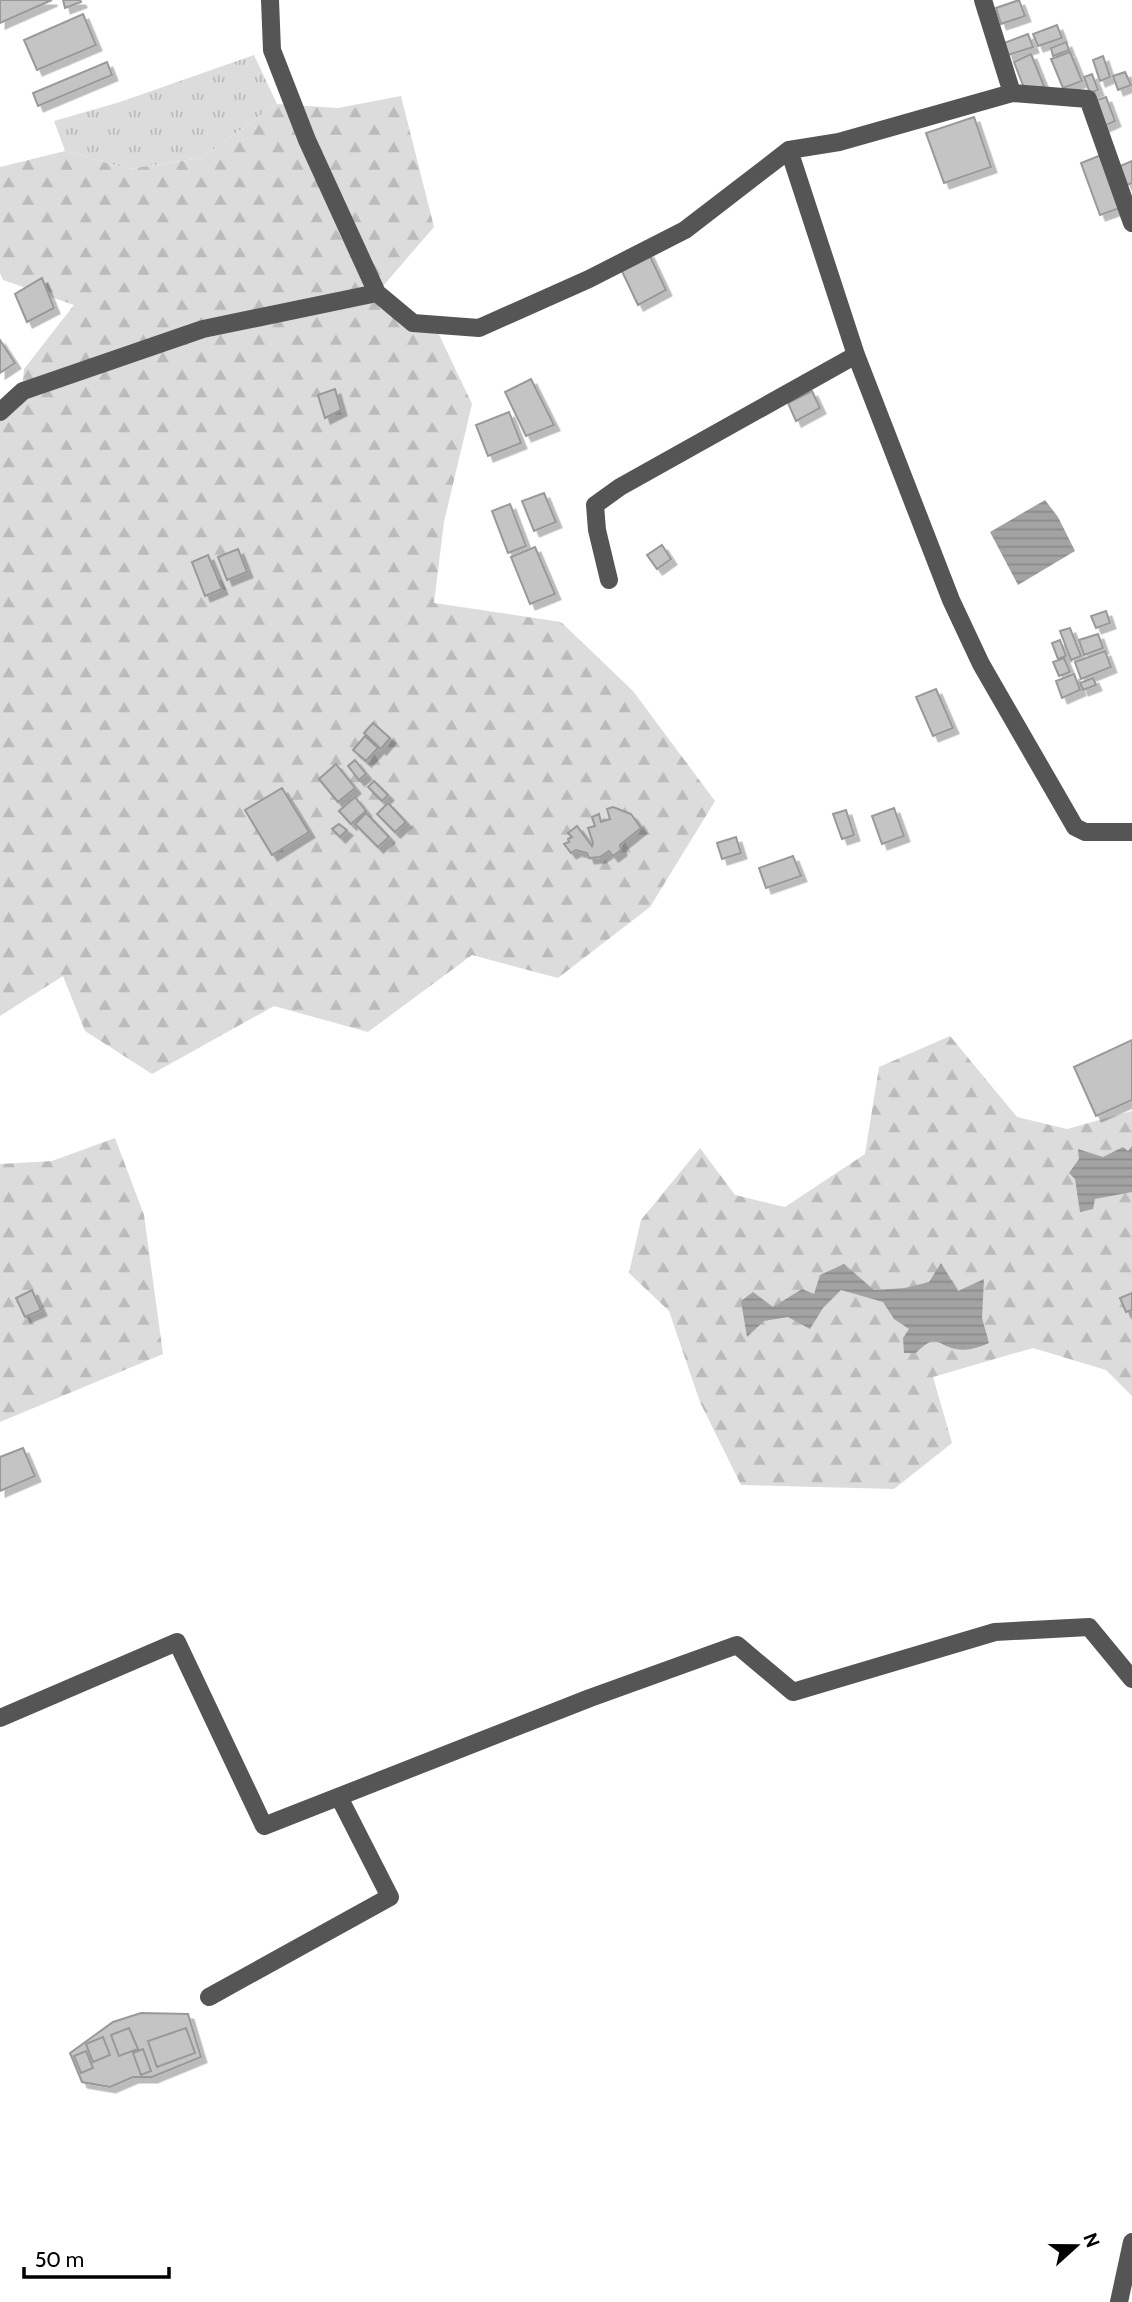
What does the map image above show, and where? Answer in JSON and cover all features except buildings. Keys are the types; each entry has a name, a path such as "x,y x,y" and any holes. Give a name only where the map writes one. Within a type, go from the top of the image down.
{"street":[{"path":"270,0 272,50 307,140 377,293 413,323 479,328 589,279 685,230 789,150 839,142 1012,93 1088,99 1132,223"},
{"path":"983,0 1012,93"},
{"path":"789,150 856,355 951,600 981,664 1075,827 1085,832 1132,832"},
{"path":"0,412 23,391 203,329 377,293"},
{"path":"609,580 597,530 595,505 620,487 856,355"},
{"path":"0,1718 177,1642 264,1826 590,1698 737,1645 793,1692 995,1632 1089,1627 1132,1679"},
{"path":"209,1997 390,1896 339,1797"},
{"path":"1119,2302 1132,2242"}],"green space":[{"path":"254,55 277,104 201,158 128,169 65,151 54,121 120,102"},
{"path":"401,96 434,227 377,293 434,324 472,404 444,522 434,603 561,622 633,691 715,801 650,907 558,978 472,955 368,1032 274,1006 152,1074 85,1031 63,976 0,1016 0,410 22,391 24,369 74,305 3,280 0,273 0,167 65,151 128,169 201,158 277,104 338,108"},
{"path":"950,1036 1017,1117 1067,1129 1132,1111 1132,1396 1106,1370 1033,1348 933,1377 952,1443 894,1489 741,1485 700,1402 669,1311 629,1273 641,1220 700,1148 735,1195 785,1207 865,1154 879,1067"},
{"path":"115,1138 144,1215 163,1354 0,1422 0,1164 52,1161"}],"shaded area":[{"path":"1045,500 1058,517 1075,551 1018,585 990,532"},
{"path":"1132,1146 1132,1192 1095,1199 1093,1209 1080,1212 1075,1179 1069,1173 1079,1159 1078,1149 1103,1157 1123,1147 1128,1151"},
{"path":"941,1263 958,1291 984,1279 982,1318 989,1343 960,1350 933,1341 916,1353 904,1353 903,1338 909,1329 894,1319 883,1302 841,1290 823,1308 810,1329 788,1317 764,1321 747,1337 741,1301 753,1292 773,1307 802,1289 814,1294 820,1275 844,1264 874,1290 905,1288 929,1282"}]}
